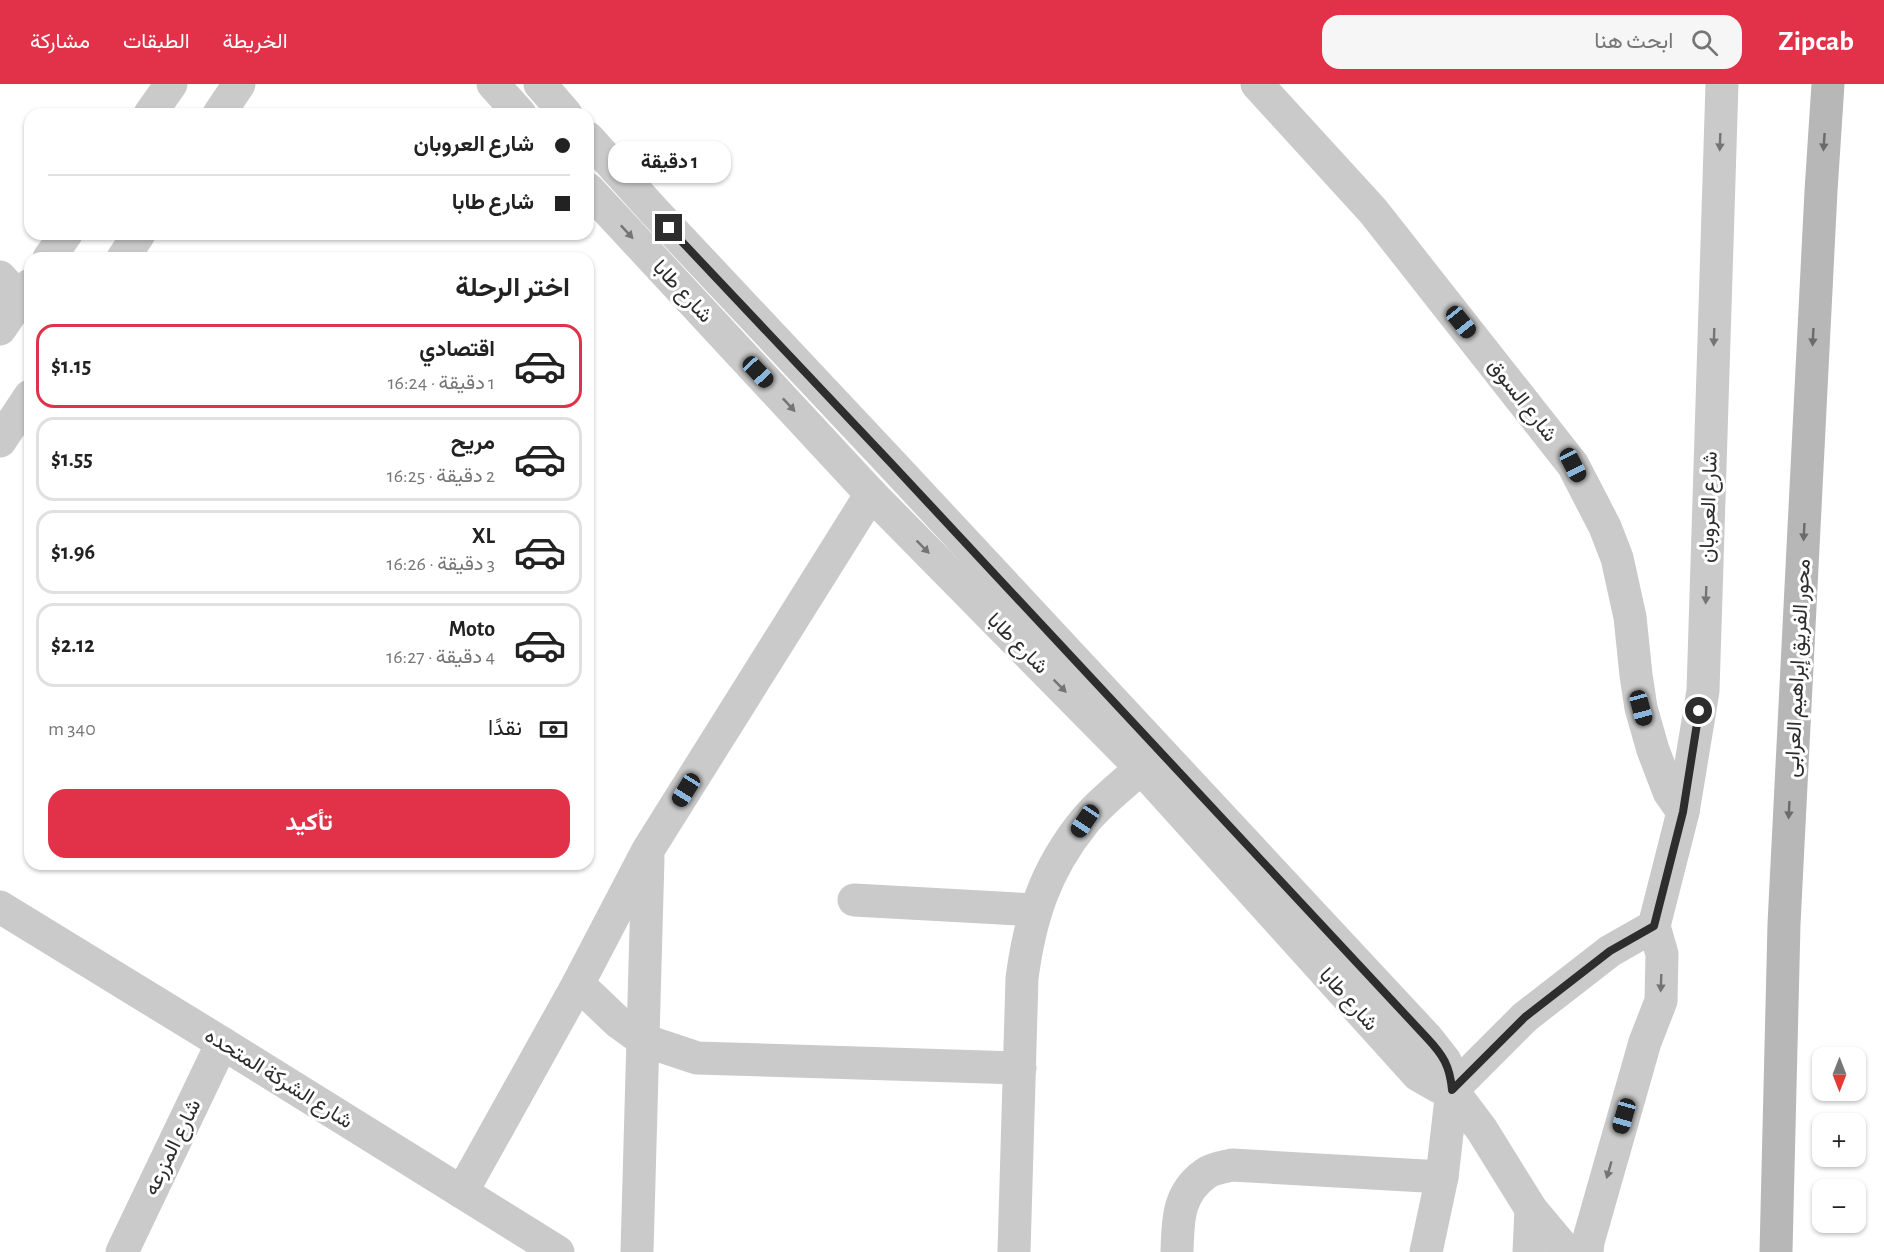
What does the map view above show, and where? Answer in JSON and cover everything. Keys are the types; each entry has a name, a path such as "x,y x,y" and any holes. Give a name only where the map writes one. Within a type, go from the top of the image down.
{"main road":[{"name":"محور الفريق إبراهيم العرابى","path":"1776,1252 1784,924 1828,84"}],"street":[{"path":"154,108 171,84"},
{"path":"223,108 239,84"},
{"path":"493,84 515,108"},
{"path":"540,84 561,108"},
{"name":"شارع السوق","path":"1257,84 1373,211 1573,465 1605,527 1617,558 1630,617 1641,708 1653,750 1669,792 1683,812"},
{"name":"شارع العروبان","path":"1587,1252 1645,1042 1661,1001 1662,954 1654,926 1683,812 1703,691 1722,84"},
{"name":"شارع طابا","path":"594,145 1427,1038 1445,1061 1451,1074 1452,1090 1482,1131 1531,1209 1567,1252"},
{"name":"شارع طابا","path":"594,195 871,494 1141,768 1418,1075 1439,1087 1452,1090"},
{"path":"0,328 17,287"},
{"path":"0,441 24,405"},
{"path":"462,1192 578,984 648,850 871,494"},
{"path":"1014,1252 1022,978 1026,944 1035,910 1056,863 1085,821 1141,768"},
{"path":"637,1252 648,850"},
{"path":"854,900 1035,910"},
{"name":"شارع الشركة المتحده","path":"0,907 222,1042 558,1252"},
{"path":"1426,1252 1442,1177 1452,1090 1525,1017 1610,951 1654,926"},
{"path":"578,984 618,1022 643,1040 697,1058 1020,1068"},
{"name":"شارع المزرعه","path":"122,1252 222,1042"},
{"path":"1177,1252 1178,1217 1186,1192 1206,1173 1232,1165 1442,1177"},
{"path":"1529,1252 1531,1209"}],"route":[{"path":"669,228 1437,1049 1451,1074 1452,1090 1525,1017 1610,951 1654,926 1683,812 1699,711"}]}
